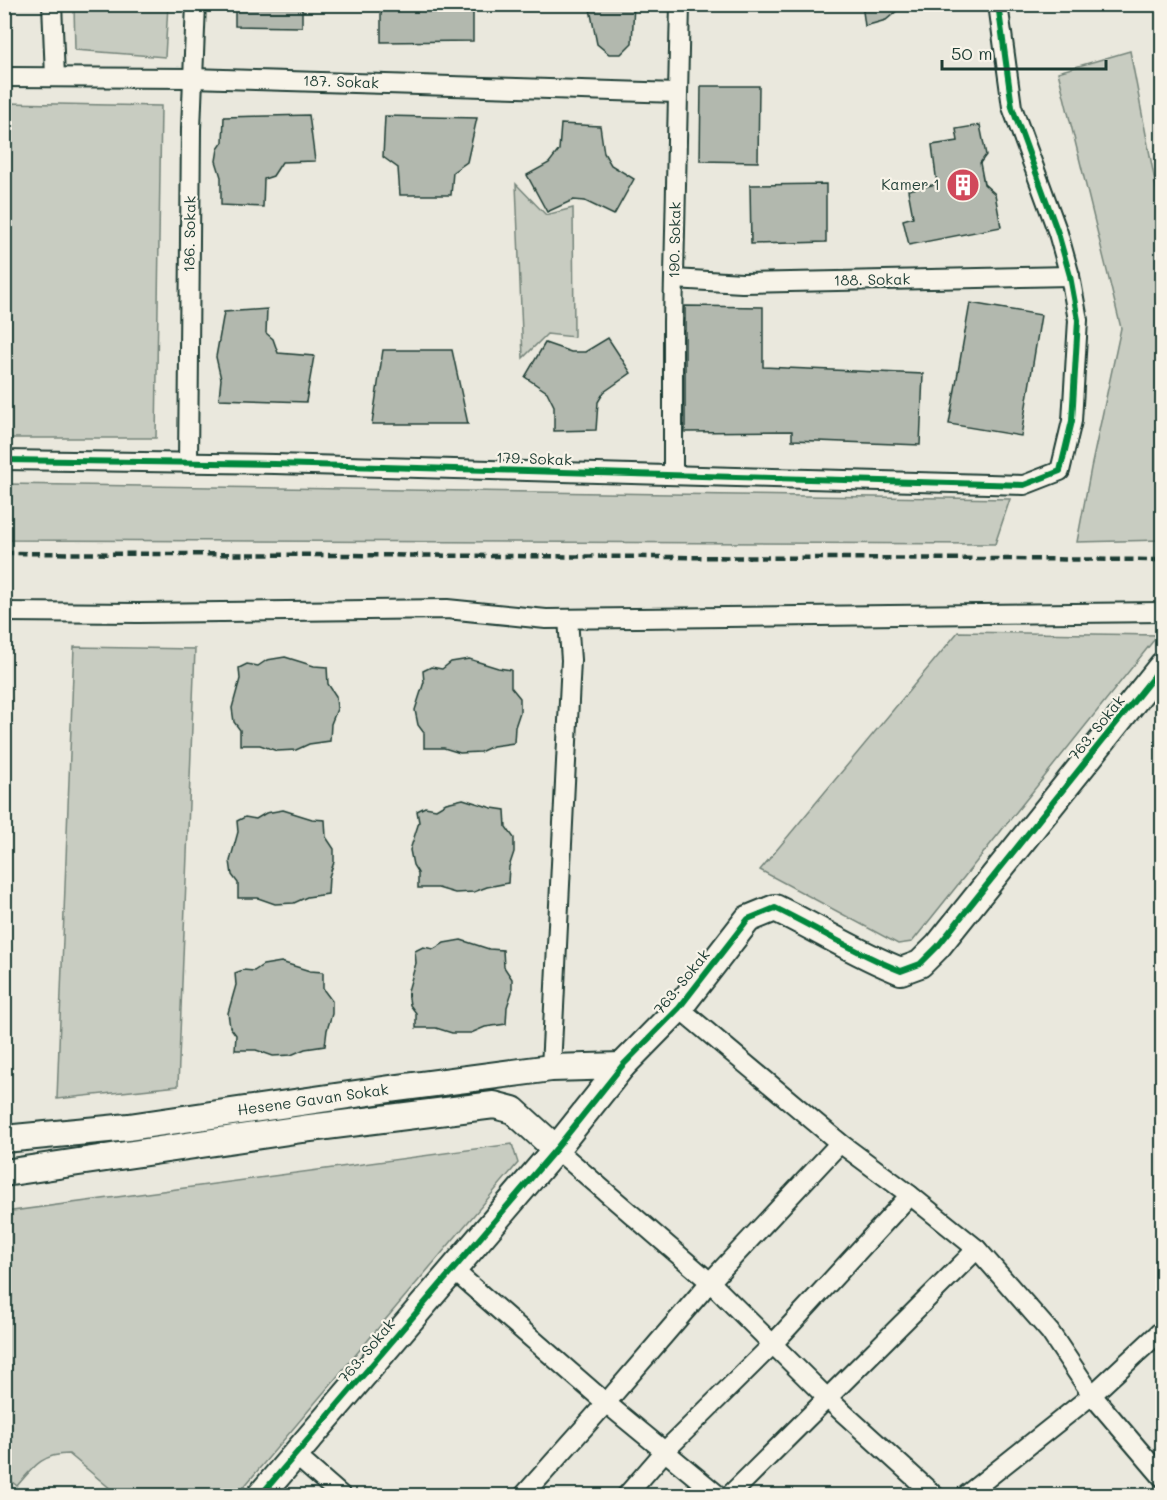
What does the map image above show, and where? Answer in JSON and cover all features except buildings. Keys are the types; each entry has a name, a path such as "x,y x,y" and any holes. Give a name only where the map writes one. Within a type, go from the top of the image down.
{"street":[{"path":"52,4 55,77"},
{"name":"186. Sokak","path":"188,463 196,4"},
{"name":"190. Sokak","path":"673,475 674,279 680,4"},
{"path":"998,4 1012,107 1058,233 1070,276"},
{"name":"187. Sokak","path":"4,76 193,78 678,93"},
{"name":"188. Sokak","path":"674,279 742,283 1070,276"},
{"name":"179. Sokak","path":"4,460 1024,485 1060,471 1072,422 1078,320 1070,276"},
{"path":"4,612 138,613 447,609 546,619 1162,612"},
{"path":"551,1068 571,660 568,619"},
{"name":"763. Sokak","path":"260,1496 556,1149 622,1066 679,1008 748,919 775,908 901,971 920,964 938,946 1162,666"},
{"path":"679,1008 840,1143 910,1194 977,1249 1050,1332 1092,1395 1162,1477"},
{"name":"Hesene Gavan Sokak","path":"4,1138 129,1127 551,1068 622,1066"},
{"path":"4,1173 302,1129 494,1104 513,1110 710,1282 828,1399 936,1496"},
{"path":"523,1496 710,1282 840,1143"},
{"path":"626,1496 666,1450 772,1345 910,1194"},
{"path":"729,1496 977,1249"},
{"path":"452,1269 606,1403 666,1450 719,1496"},
{"path":"965,1496 1092,1395 1162,1330"},
{"path":"295,1455 342,1496"}],"shaded area":[{"path":"74,5 168,5 165,57 75,50"},
{"path":"1130,51 1162,218 1162,540 1077,542 1121,328 1058,72"},
{"path":"5,103 161,106 156,438 5,438"},
{"path":"516,184 546,215 573,208 574,337 547,334 523,358"},
{"path":"5,484 1010,499 995,544 5,540"},
{"path":"958,632 1158,635 912,942 898,944 760,870"},
{"path":"74,647 195,649 178,1086 57,1099"},
{"path":"512,1144 518,1163 237,1495 118,1495 69,1454 45,1459 34,1467 17,1486 5,1476 5,1212"}],"railway":[{"path":"4,553 1162,560"}],"cycle path":[{"path":"4,460 275,464 1024,485 1060,471 1072,421 1078,320 1070,276 1058,233 1012,107 998,4"},
{"path":"260,1496 556,1149 622,1066 679,1008 748,919 775,908 901,971 920,964 938,946 1162,666"}],"place":[{"name":"Kamer 1","path":"963,185"}]}
